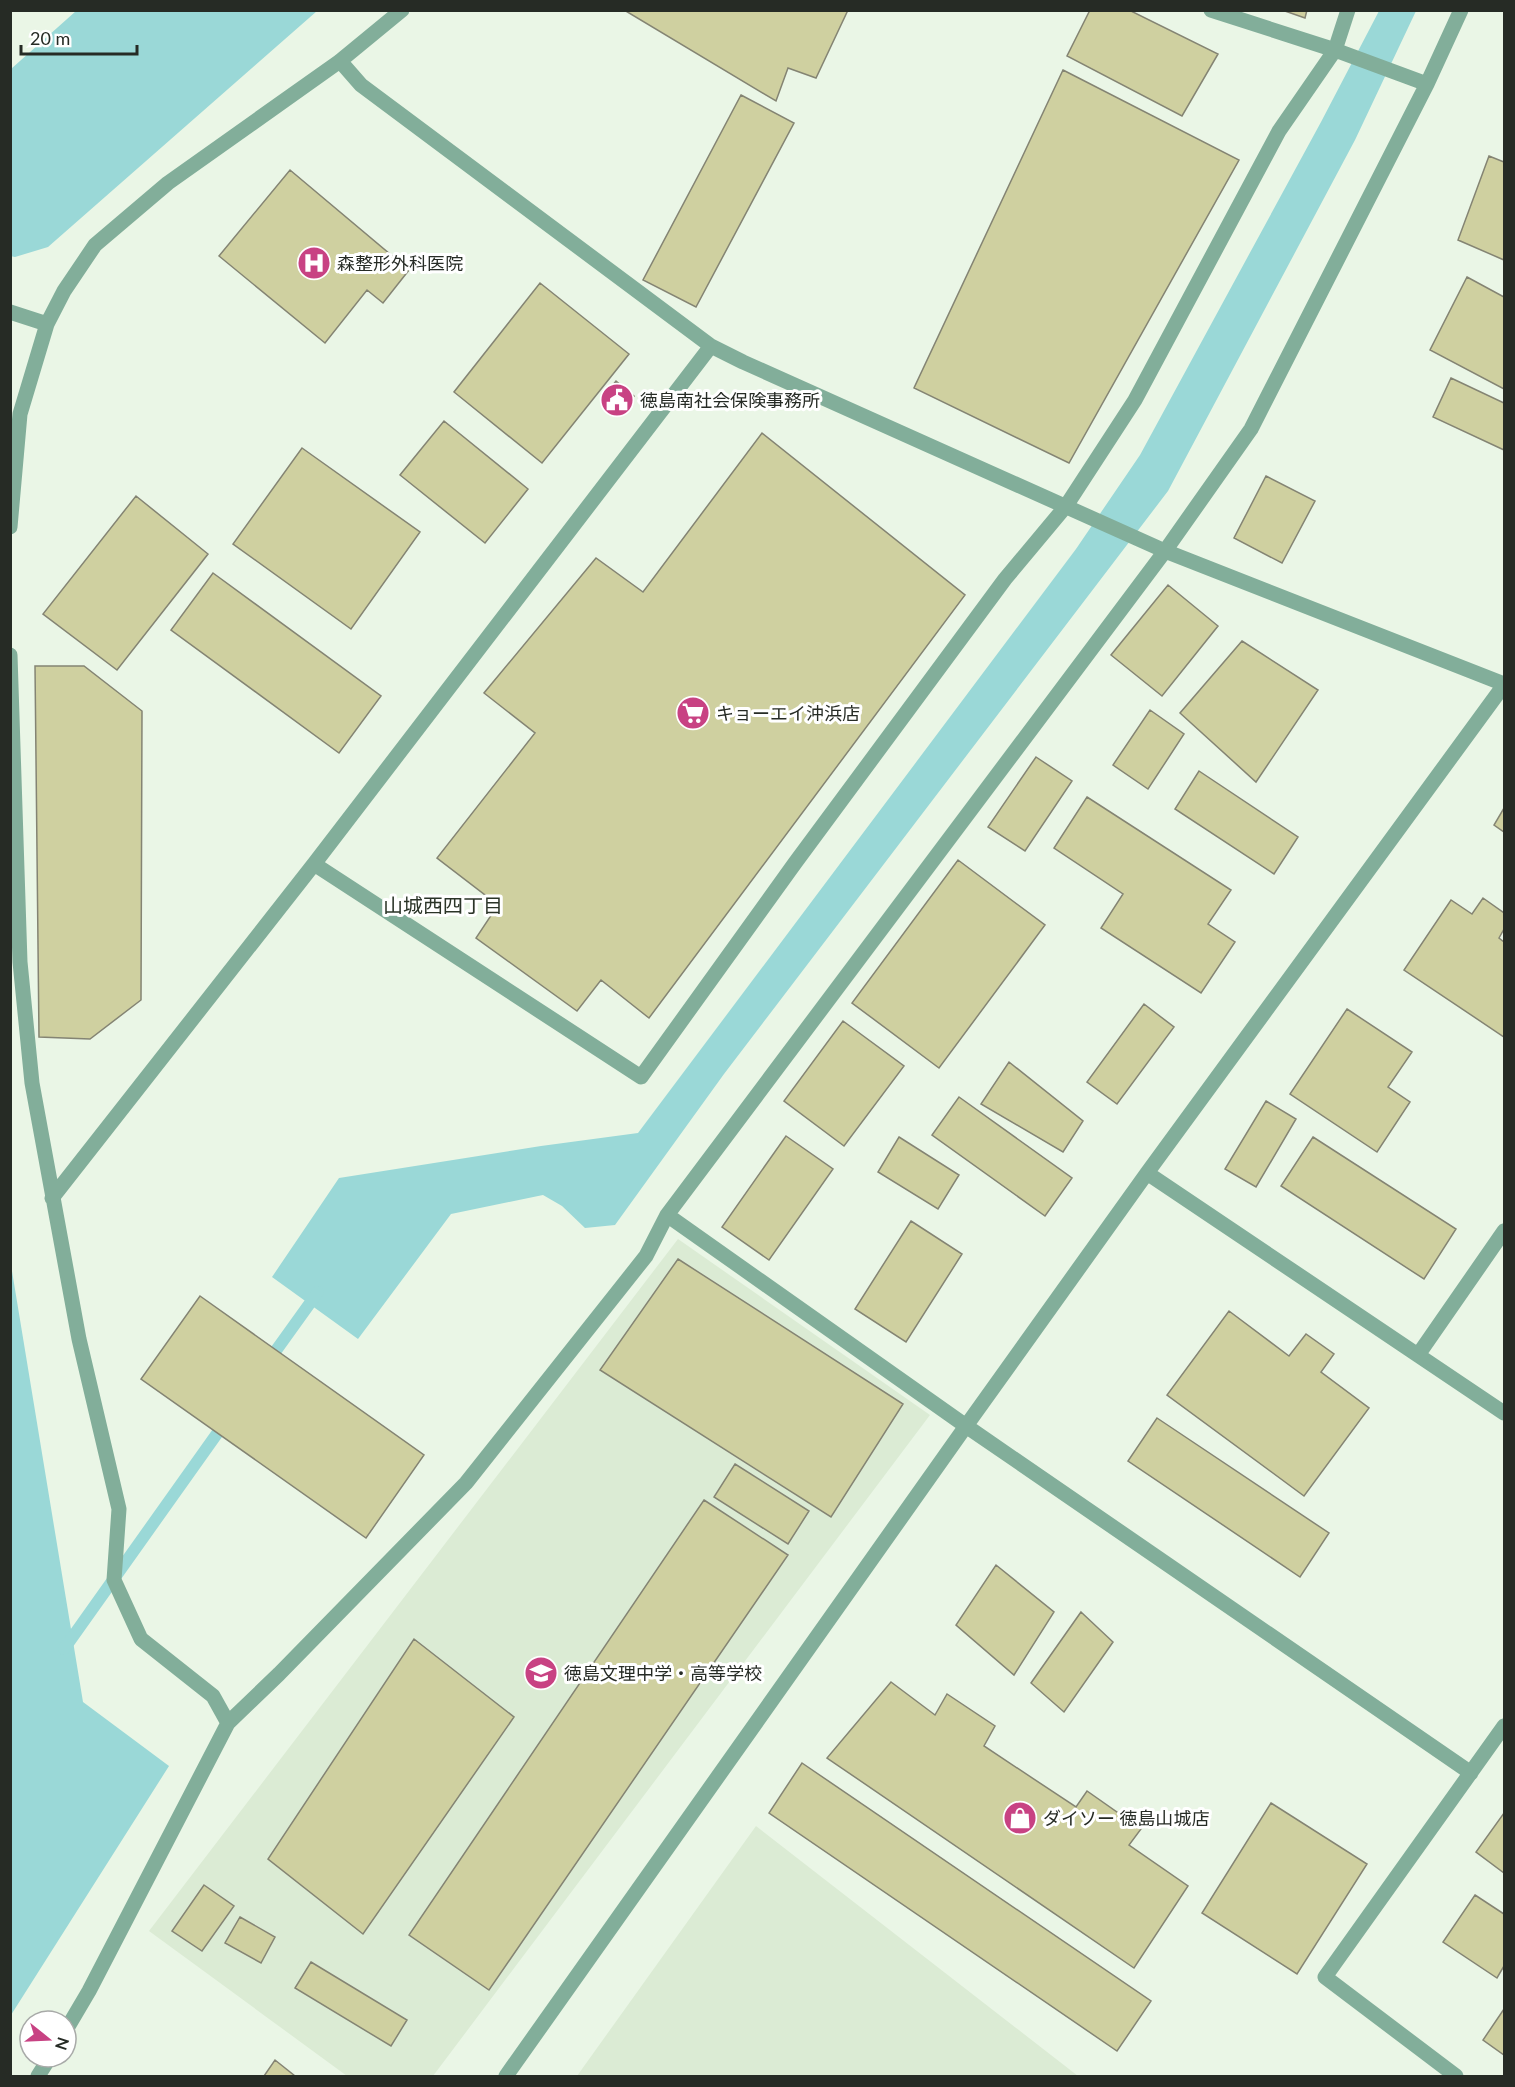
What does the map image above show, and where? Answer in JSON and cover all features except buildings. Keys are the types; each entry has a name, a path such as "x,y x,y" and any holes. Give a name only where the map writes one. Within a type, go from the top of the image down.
{"street":[{"path":"10,527 20,414 48,324 64,291 95,245 168,183 340,61 402,10"},
{"path":"1211,10 1335,50 1427,84"},
{"path":"314,864 641,1077 795,862 1005,579 1066,506 1135,400 1279,131 1335,50 1348,10"},
{"path":"78,2010 228,1723 466,1483 646,1256 667,1215 1165,551 1251,429 1427,84 1461,10"},
{"path":"340,61 361,85 711,345 742,362 1165,551 1504,684 1147,1173 506,2076"},
{"path":"10,312 48,324"},
{"path":"53,1204 711,345"},
{"path":"10,655 20,962 32,1083 79,1339 119,1509 114,1580 141,1639 213,1696 228,1723"},
{"path":"1147,1173 1504,1413"},
{"path":"667,1215 966,1426 1471,1773"},
{"path":"1418,1355 1504,1231"},
{"path":"1456,2076 1325,1977 1504,1726"}],"shaded area":[{"name":"徳島文理中学・高等学校","path":"678,1239 930,1415 433,2076 347,2076 149,1931"},
{"path":"756,1826 1078,2076 577,2076"}],"water":[{"path":"76,11 317,11 48,247 15,257 10,256 11,69"},
{"path":"1379,11 1416,11 1355,140 1168,491 724,1074 615,1225 585,1228 562,1206 543,1195 451,1214 358,1339 272,1277 339,1178 638,1133 1076,549 1140,455"},
{"path":"10,1259 83,1702 169,1766 11,2015"}],"waterway":[{"path":"267,1363 318,1292"},
{"path":"64,1649 226,1421"}],"place":[{"name":"森整形外科医院","path":"314,263"},
{"name":"徳島南社会保険事務所","path":"617,400"},
{"name":"キョーエイ沖浜店","path":"693,713"},
{"name":"徳島文理中学・高等学校","path":"541,1673"},
{"name":"ダイソー 徳島山城店","path":"1020,1818"}],"district":[{"name":"山城西四丁目","path":"443,905"}]}
